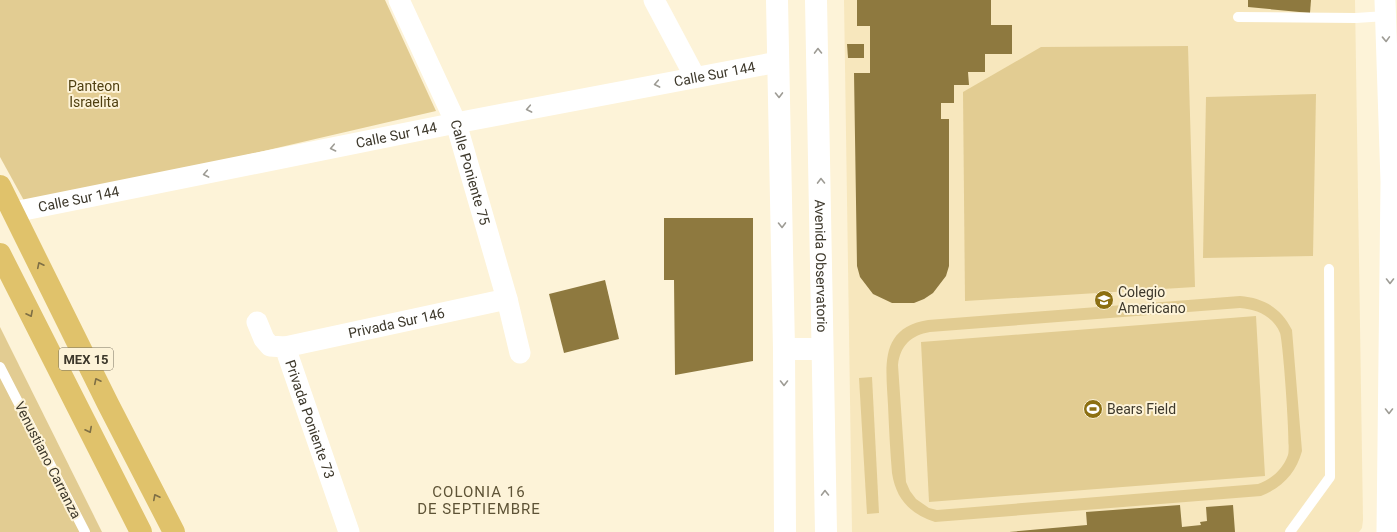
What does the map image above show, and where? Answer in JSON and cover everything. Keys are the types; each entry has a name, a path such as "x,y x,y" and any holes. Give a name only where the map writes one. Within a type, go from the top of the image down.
{"highway":[{"name":"MEX 15","path":"0,186 108,404 174,532"},
{"name":"MEX 15","path":"0,254 141,532"}],"main road":[{"path":"777,0 784,349 785,532"},
{"name":"Avenida Observatorio","path":"816,0 821,187 822,349 826,532"},
{"path":"784,349 822,349"}],"street":[{"name":"Calle Poniente 75","path":"399,0 456,123 507,298 520,353"},
{"path":"654,0 695,77"},
{"path":"1386,8 1394,182 1387,532"},
{"name":"Calle Sur 144","path":"14,212 456,123 778,62"},
{"name":"Privada Sur 146","path":"285,347 507,298"},
{"name":"Privada Poniente 73","path":"257,322 264,339 270,346 285,347 349,532"}],"lane":[{"path":"1238,17 1356,18 1386,8"},
{"path":"1290,532 1330,477 1328,269"},
{"name":"Venustiano Carranza","path":"0,367 85,532"}],"shaded area":[{"name":"Colegio Americano","path":"844,0 1355,0 1363,520 1362,528 1359,532 852,532"}],"green space":[{"name":"Panteon Israelita","path":"0,0 385,0 436,111 27,206 0,157"},
{"path":"1188,46 1195,287 965,301 963,92 1041,47"},
{"path":"1316,94 1313,256 1203,258 1206,97"},
{"path":"1240,296 1257,299 1277,310 1288,322 1292,330 1302,451 1296,466 1288,478 1276,488 1261,496 935,522 926,519 911,510 901,498 894,482 891,456 887,363 893,340 901,331 912,324 928,320","holes":["1240,308 1263,314 1273,322 1280,333 1281,340 1285,374 1289,448 1288,455 1283,465 1268,479 1258,484 937,510 929,508 916,499 910,491 906,482 898,365 899,358 904,347 908,342 917,336 930,332"]},
{"name":"Bears Field","path":"1256,316 1265,476 929,502 921,342"},
{"path":"0,327 102,532 0,532"},
{"path":"872,377 879,513 867,514 859,378"}],"building":[{"path":"857,0 991,0 991,25 1012,25 1012,54 985,54 985,72 968,72 969,85 954,85 954,103 941,103 941,119 949,119 949,266 946,276 933,293 914,303 892,303 873,294 860,277 857,266 854,73 870,73 870,26 857,26"},
{"path":"1248,0 1311,0 1310,13 1248,7"},
{"path":"847,44 864,44 864,58 848,58"},
{"path":"664,218 753,218 753,361 675,375 674,280 664,280"},
{"path":"605,280 619,339 564,353 549,294"},
{"path":"1180,505 1182,527 1201,525 1200,522 1207,521 1206,507 1233,505 1235,532 1009,532 1087,525 1086,512"}],"place":[{"name":"Colegio Americano","path":"1104,300"},
{"name":"Bears Field","path":"1093,409"}],"district":[{"name":"COLONIA 16 DE SEPTIEMBRE","path":"479,500"}]}
